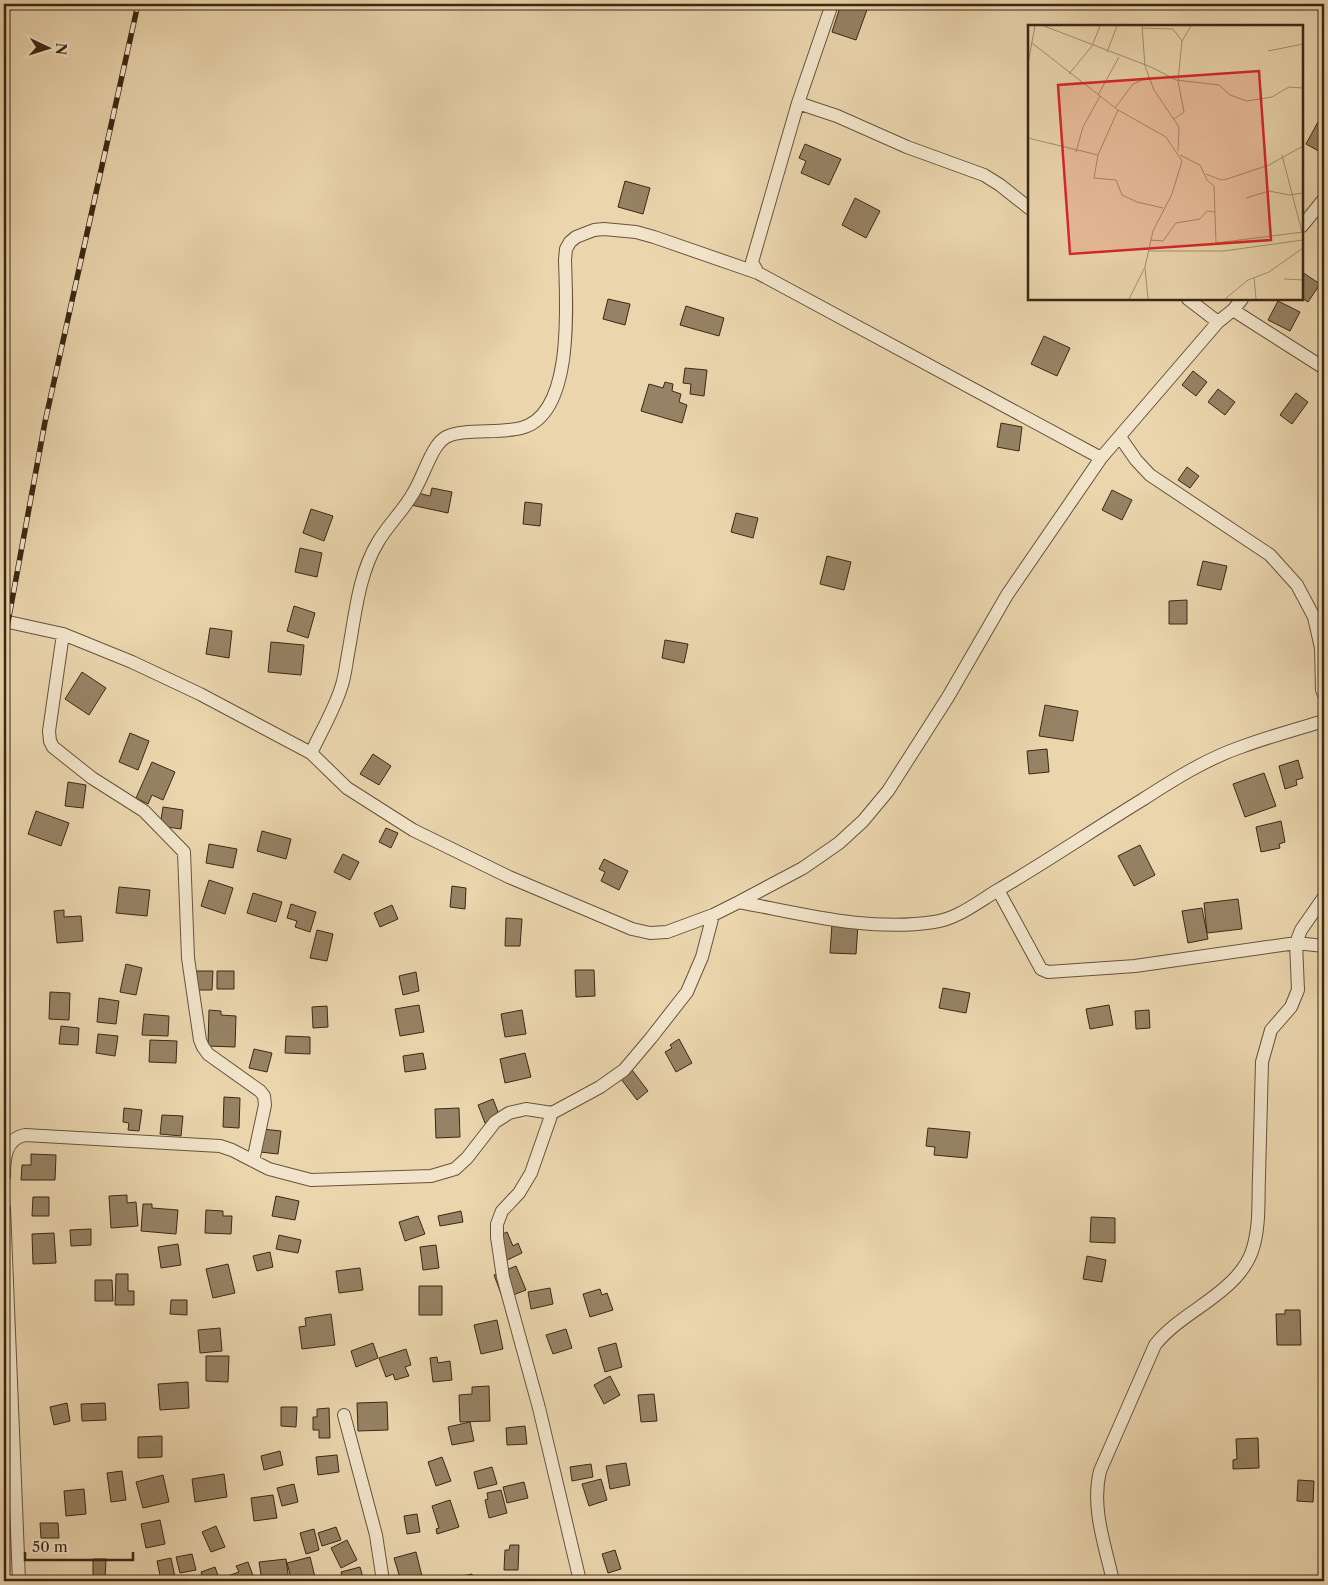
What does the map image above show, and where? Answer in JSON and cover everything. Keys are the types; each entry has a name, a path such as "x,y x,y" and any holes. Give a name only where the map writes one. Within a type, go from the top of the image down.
{"street":[{"path":"758,273 752,262 798,103 832,4"},
{"path":"798,103 837,116 907,147 984,176 1000,184 1028,207"},
{"path":"1303,225 1324,199"},
{"path":"311,753 341,688 357,601 369,559 379,540 412,496 437,445 445,438 458,434 510,431 524,428 534,423 543,414 553,399 561,374 566,339 566,249 576,237 594,230 636,232 654,236 758,273 1101,458"},
{"path":"1189,300 1218,322"},
{"path":"4,621 63,634 132,662 200,694 311,753 347,788 413,830 509,877 632,929 650,933 667,932 713,915 803,868 839,843 863,821 888,791 948,697 1007,595 1101,458 1218,322 1233,310 1241,300"},
{"path":"1233,310 1324,368"},
{"path":"1120,437 1136,460 1150,475 1270,555 1297,585 1314,617 1321,648 1322,690 1324,695"},
{"path":"63,634 49,731 50,741 53,747 92,778 144,811 184,852 188,958 200,1040 202,1048 208,1054 260,1091 264,1096 265,1105 253,1161"},
{"path":"739,902 841,921 870,924 935,922 952,916 998,890 1191,771 1240,747 1324,721"},
{"path":"998,890 1041,968 1048,972 1135,966 1296,943 1324,946"},
{"path":"1113,1581 1096,1506 1096,1486 1100,1471 1156,1345 1168,1331 1235,1278 1246,1264 1253,1249 1258,1207 1262,1062 1271,1030 1291,1007 1298,990 1296,943 1301,930 1324,897"},
{"path":"4,1176 4,1160 7,1148 18,1136 25,1135 220,1146 276,1171 311,1180 430,1176 455,1169 467,1158 495,1122 509,1113 526,1109 552,1113 600,1087 624,1070 652,1038 687,992 702,957 713,915"},
{"path":"552,1113 531,1173 519,1192 502,1211 497,1224 497,1237 503,1277 539,1408 580,1581"},
{"path":"4,1208 19,1581"},
{"path":"344,1415 376,1535 383,1581"}],"building":[{"path":"841,4 869,4 856,40 832,32"},
{"path":"1318,122 1324,125 1324,154 1306,144"},
{"path":"805,144 841,159 829,185 801,173 806,161 799,158"},
{"path":"625,181 650,188 643,214 618,207"},
{"path":"855,198 880,211 866,238 842,225"},
{"path":"1303,273 1320,284 1308,302 1303,299"},
{"path":"608,299 630,304 625,325 603,319"},
{"path":"1278,301 1300,312 1290,331 1268,320"},
{"path":"686,306 724,318 719,336 680,325"},
{"path":"1044,336 1070,348 1057,376 1031,364"},
{"path":"685,368 707,370 704,396 690,394 691,384 683,383"},
{"path":"1193,371 1207,382 1196,396 1182,385"},
{"path":"665,382 673,384 672,391 681,394 679,402 687,405 682,423 641,411 649,384 663,388"},
{"path":"1218,389 1235,402 1225,415 1208,402"},
{"path":"1296,393 1308,402 1292,424 1280,415"},
{"path":"1001,423 1022,427 1019,451 997,447"},
{"path":"1187,467 1199,476 1190,488 1178,480"},
{"path":"432,488 452,492 448,513 411,505 414,492 430,496"},
{"path":"1112,490 1132,500 1122,520 1102,510"},
{"path":"525,502 542,504 540,526 523,524"},
{"path":"311,509 333,516 324,541 303,533"},
{"path":"736,513 758,518 753,538 731,532"},
{"path":"300,548 322,553 317,577 295,572"},
{"path":"827,556 851,562 844,590 820,584"},
{"path":"1203,561 1227,566 1221,590 1197,585"},
{"path":"1187,600 1187,624 1169,624 1169,601"},
{"path":"294,606 315,613 308,638 287,631"},
{"path":"210,628 232,631 229,658 206,654"},
{"path":"665,640 688,644 684,663 662,658"},
{"path":"271,642 304,645 301,675 268,672"},
{"path":"82,672 106,688 89,715 65,699"},
{"path":"1045,705 1078,711 1073,741 1039,736"},
{"path":"130,733 149,741 138,770 119,762"},
{"path":"1047,749 1049,772 1029,774 1027,751"},
{"path":"373,754 391,766 379,785 360,774"},
{"path":"1298,760 1303,778 1296,780 1297,785 1285,789 1279,766"},
{"path":"152,762 175,772 163,800 152,795 148,804 136,798"},
{"path":"1264,773 1276,806 1245,817 1233,784"},
{"path":"68,782 86,785 83,808 65,806"},
{"path":"163,807 183,810 181,829 160,826"},
{"path":"36,811 69,823 61,846 28,834"},
{"path":"1281,821 1285,842 1279,844 1280,848 1261,852 1256,827"},
{"path":"386,828 398,833 391,848 379,842"},
{"path":"262,831 291,839 286,859 257,851"},
{"path":"209,844 237,849 233,868 206,863"},
{"path":"1140,845 1155,875 1134,886 1118,856"},
{"path":"343,854 359,862 350,880 334,872"},
{"path":"604,859 628,871 619,890 601,881 605,872 599,869"},
{"path":"209,880 233,888 225,914 201,906"},
{"path":"452,886 466,888 465,909 450,907"},
{"path":"119,887 150,890 147,916 116,913"},
{"path":"253,893 282,902 276,922 247,913"},
{"path":"1238,899 1242,929 1207,933 1204,903"},
{"path":"291,904 316,912 310,932 295,927 297,921 287,918"},
{"path":"392,905 398,919 380,927 374,913"},
{"path":"1202,908 1208,939 1188,943 1182,911"},
{"path":"64,910 64,917 81,916 83,941 57,943 54,911"},
{"path":"506,918 522,919 520,946 505,946"},
{"path":"832,924 858,925 856,954 830,953"},
{"path":"317,930 333,934 327,961 310,958"},
{"path":"126,964 142,968 136,995 120,992"},
{"path":"575,970 594,970 595,996 576,997"},
{"path":"196,971 213,971 212,990 195,990"},
{"path":"217,971 234,971 234,989 217,989"},
{"path":"416,972 419,991 403,995 399,976"},
{"path":"943,988 970,993 966,1013 939,1008"},
{"path":"50,992 70,993 69,1020 49,1019"},
{"path":"99,998 119,1001 116,1024 97,1022"},
{"path":"419,1005 424,1032 400,1036 395,1009"},
{"path":"1109,1005 1113,1025 1090,1029 1086,1009"},
{"path":"327,1006 328,1027 313,1028 312,1007"},
{"path":"209,1010 221,1011 221,1015 236,1016 235,1047 208,1046"},
{"path":"522,1010 526,1034 505,1037 501,1014"},
{"path":"1149,1010 1150,1028 1136,1029 1135,1011"},
{"path":"144,1014 169,1016 168,1036 142,1035"},
{"path":"61,1026 79,1028 78,1045 59,1044"},
{"path":"98,1034 118,1036 115,1056 96,1053"},
{"path":"286,1036 310,1037 310,1054 285,1053"},
{"path":"679,1039 692,1063 676,1072 665,1052 672,1048 670,1045"},
{"path":"150,1040 177,1041 176,1063 149,1062"},
{"path":"254,1049 272,1053 267,1072 249,1068"},
{"path":"423,1053 426,1069 405,1072 403,1056"},
{"path":"525,1053 531,1077 505,1083 500,1059"},
{"path":"632,1070 648,1091 637,1100 621,1079"},
{"path":"224,1097 240,1098 239,1128 223,1127"},
{"path":"493,1099 500,1117 485,1123 478,1105"},
{"path":"124,1108 142,1110 139,1131 128,1130 129,1123 123,1122"},
{"path":"459,1108 460,1137 436,1138 435,1109"},
{"path":"162,1115 183,1116 181,1136 160,1134"},
{"path":"928,1128 970,1132 967,1158 934,1155 935,1147 926,1146"},
{"path":"262,1129 281,1131 278,1154 260,1152"},
{"path":"31,1154 56,1155 55,1180 21,1180 22,1165 31,1165"},
{"path":"127,1195 127,1203 136,1202 138,1226 111,1228 109,1196"},
{"path":"276,1196 299,1201 295,1220 272,1216"},
{"path":"33,1197 49,1197 49,1216 32,1216"},
{"path":"143,1204 152,1204 152,1208 178,1210 176,1234 141,1231"},
{"path":"206,1210 223,1211 223,1216 232,1216 231,1234 205,1233"},
{"path":"461,1211 463,1222 440,1226 438,1216"},
{"path":"418,1216 425,1234 405,1241 399,1222"},
{"path":"1091,1217 1115,1218 1115,1243 1090,1242"},
{"path":"91,1229 91,1245 71,1246 70,1230"},
{"path":"507,1232 513,1246 518,1243 522,1253 503,1262 492,1239"},
{"path":"54,1233 56,1263 33,1264 32,1234"},
{"path":"279,1235 301,1240 298,1253 276,1249"},
{"path":"178,1244 181,1265 161,1268 158,1247"},
{"path":"436,1245 439,1268 423,1270 420,1247"},
{"path":"270,1252 273,1267 257,1271 253,1256"},
{"path":"1087,1256 1106,1260 1102,1282 1083,1279"},
{"path":"228,1264 235,1293 213,1298 206,1269"},
{"path":"516,1266 526,1290 503,1299 494,1275"},
{"path":"360,1268 363,1290 339,1293 336,1271"},
{"path":"116,1274 128,1274 128,1291 134,1291 134,1305 115,1305"},
{"path":"95,1280 112,1280 113,1301 95,1301"},
{"path":"419,1286 442,1286 442,1315 419,1315"},
{"path":"550,1288 553,1304 531,1309 528,1292"},
{"path":"600,1289 602,1295 607,1293 613,1310 590,1317 583,1294"},
{"path":"171,1300 187,1300 187,1315 170,1314"},
{"path":"1285,1310 1300,1310 1301,1345 1277,1345 1276,1314 1285,1314"},
{"path":"331,1314 335,1345 302,1349 299,1327 306,1326 305,1318"},
{"path":"497,1320 503,1349 481,1354 474,1325"},
{"path":"220,1328 222,1351 200,1353 198,1330"},
{"path":"566,1329 572,1348 553,1354 546,1335"},
{"path":"373,1343 378,1358 356,1367 351,1351"},
{"path":"616,1343 622,1367 605,1372 598,1348"},
{"path":"406,1349 411,1365 405,1367 409,1376 395,1380 393,1374 386,1377 379,1358"},
{"path":"206,1356 229,1356 228,1382 206,1381"},
{"path":"437,1357 438,1363 450,1361 452,1380 433,1382 430,1358"},
{"path":"610,1376 620,1395 604,1404 594,1385"},
{"path":"188,1382 189,1408 160,1410 158,1384"},
{"path":"489,1386 490,1421 460,1422 459,1395 472,1394 472,1387"},
{"path":"654,1394 657,1421 641,1422 638,1395"},
{"path":"387,1402 388,1430 358,1431 357,1403"},
{"path":"67,1403 70,1421 54,1425 50,1407"},
{"path":"105,1403 106,1420 82,1421 81,1404"},
{"path":"281,1407 297,1407 296,1427 281,1426"},
{"path":"329,1408 330,1438 319,1438 319,1430 313,1430 313,1417 317,1417 317,1409"},
{"path":"470,1422 474,1441 452,1445 448,1427"},
{"path":"525,1426 527,1444 507,1445 506,1428"},
{"path":"162,1436 162,1457 138,1458 138,1437"},
{"path":"1258,1438 1259,1468 1233,1469 1233,1460 1237,1459 1236,1439"},
{"path":"280,1451 283,1465 264,1470 261,1456"},
{"path":"337,1455 339,1472 318,1475 316,1457"},
{"path":"442,1457 451,1481 436,1486 428,1462"},
{"path":"626,1463 630,1485 610,1489 606,1466"},
{"path":"591,1464 593,1477 572,1481 570,1467"},
{"path":"492,1467 497,1484 478,1489 474,1472"},
{"path":"122,1471 126,1500 111,1502 107,1473"},
{"path":"224,1474 227,1497 195,1502 192,1479"},
{"path":"163,1475 169,1502 143,1508 136,1482"},
{"path":"601,1479 607,1500 589,1506 582,1484"},
{"path":"1298,1480 1314,1481 1313,1502 1297,1501"},
{"path":"524,1482 528,1498 507,1503 503,1487"},
{"path":"294,1484 298,1502 282,1506 277,1488"},
{"path":"84,1489 86,1514 66,1516 64,1491"},
{"path":"501,1490 507,1513 489,1518 485,1500 488,1499 487,1493"},
{"path":"273,1495 277,1518 254,1521 251,1498"},
{"path":"450,1500 459,1527 437,1534 436,1529 439,1528 432,1506"},
{"path":"417,1514 420,1532 407,1534 404,1516"},
{"path":"160,1520 165,1544 146,1548 141,1524"},
{"path":"40,1523 58,1523 59,1538 41,1538"},
{"path":"216,1526 225,1547 211,1552 202,1532"},
{"path":"336,1527 341,1540 322,1546 318,1533"},
{"path":"314,1529 319,1550 306,1554 300,1533"},
{"path":"347,1540 357,1560 341,1568 331,1548"},
{"path":"510,1545 519,1545 518,1570 504,1570 505,1550 509,1550"},
{"path":"615,1550 621,1569 608,1573 602,1554"},
{"path":"416,1552 422,1576 401,1581 394,1558"},
{"path":"192,1554 196,1570 180,1573 176,1557"},
{"path":"310,1557 316,1581 292,1581 287,1563"},
{"path":"171,1558 175,1577 161,1580 157,1561"},
{"path":"93,1559 106,1559 105,1581 93,1581"},
{"path":"286,1559 289,1581 262,1581 259,1562"},
{"path":"248,1562 255,1581 223,1581 222,1578 239,1572 236,1566"},
{"path":"215,1567 220,1581 204,1581 201,1572"},
{"path":"360,1567 364,1581 343,1581 341,1572"},
{"path":"472,1574 474,1581 459,1581 458,1577"}],"railway":[{"path":"4,658 8,622 45,422 138,4"}]}
